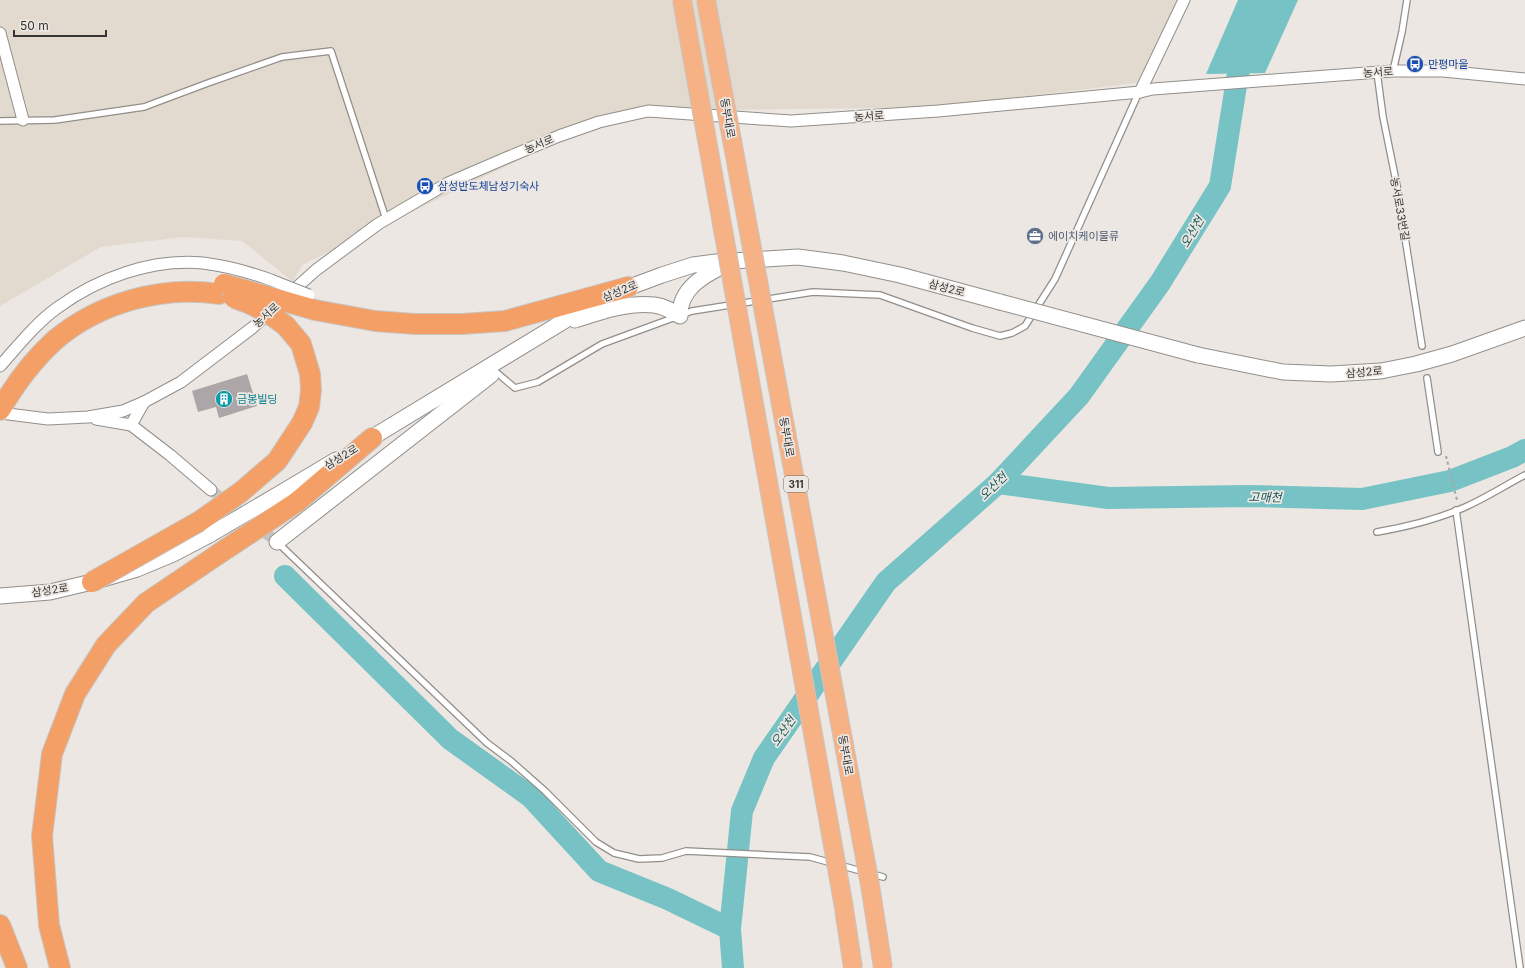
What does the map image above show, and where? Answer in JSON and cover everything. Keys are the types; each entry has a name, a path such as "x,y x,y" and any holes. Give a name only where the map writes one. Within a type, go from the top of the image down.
{"highway":[{"name":"311","path":"682,0 843,902 853,968"},
{"name":"동부대로","path":"706,0 868,877 883,968"},
{"path":"0,384 40,336 60,320 83,305 116,291 161,281 196,281 221,289 276,318 286,326 301,344 310,374 311,390 309,407 302,423 277,461 241,492 200,521 92,582"},
{"path":"221,289 312,303 342,316 375,321 414,324 462,324 505,321 628,287"},
{"path":"0,410 14,367"},
{"path":"60,968 49,925 42,836 52,754 75,694 106,645 146,603 226,549 291,496 372,438"},
{"path":"0,925 17,968"},
{"path":"0,960 3,968"}],"main road":[{"name":"삼성2로","path":"372,438 590,304 628,287 693,265 734,261 798,257 843,263 900,276 1198,355 1283,372 1331,374 1381,371 1416,364 1452,354 1525,328"},
{"path":"680,316 680,308 684,295 694,284 711,271 734,261"},
{"path":"277,542 551,328 601,312 640,305 655,305 670,310 680,316"},
{"path":"1452,354 1525,318"},
{"path":"1452,354 1525,335"},
{"name":"삼성2로","path":"0,596 50,592 137,569 173,554 210,534 291,496"}],"street":[{"path":"1140,92 1184,0"},
{"path":"0,33 23,120"},
{"name":"농서로","path":"0,413 48,418 88,417 123,411 144,402 181,382 193,373 252,328 316,270 386,219 448,184 559,136 599,122 648,111 791,121 938,111 1140,92 1153,89 1393,71 1444,72 1525,79"},
{"path":"14,367 24,337 56,308 109,279 158,265 203,263 241,270 271,280 312,303"},
{"path":"131,425 144,402"},
{"path":"88,417 131,425 170,455 211,490"}],"lane":[{"path":"1393,71 1402,32 1407,0"},
{"path":"0,121 55,120 144,107 282,57 331,51 386,219"},
{"name":"농서로33번길","path":"1377,72 1383,116 1397,186 1422,346"},
{"path":"496,372 515,388 538,382 602,344 692,311 813,292 880,295 972,328 1000,336 1012,333 1024,326 1056,279 1140,92"},
{"path":"1427,378 1438,452"},
{"path":"1377,532 1421,523 1456,510 1525,475"},
{"path":"1456,510 1520,968"},
{"path":"277,542 487,743 511,761 545,791 596,842 614,853 639,859 662,858 686,851 810,857 883,877"}],"path":[{"path":"1438,452 1446,456 1457,498 1456,510"}],"shaded area":[{"path":"0,0 1179,0 1137,83 937,107 657,111 569,136 302,265 293,282 242,241 183,237 101,247 0,306"}],"water":[{"path":"1238,0 1298,0 1265,73 1206,74"}],"building":[{"name":"금봉빌딩","path":"247,374 257,406 219,418 216,407 198,412 192,391"}],"waterway":[{"name":"오산천","path":"733,968 730,929 742,811 764,758 886,582 998,483 1079,396 1160,283 1220,186 1238,73 1271,0"},
{"name":"고매천","path":"998,483 1108,498 1249,496 1362,499 1450,481 1512,457 1525,450"},
{"path":"285,576 450,739 531,797 599,871 668,899 730,929"}],"tunnel":[{"path":"211,490 277,542"}],"place":[{"name":"만평마을","path":"1415,64"},
{"name":"삼성반도체남성기숙사","path":"425,186"},
{"name":"에이치케이물류","path":"1035,236"},
{"name":"금봉빌딩","path":"224,399"}]}
